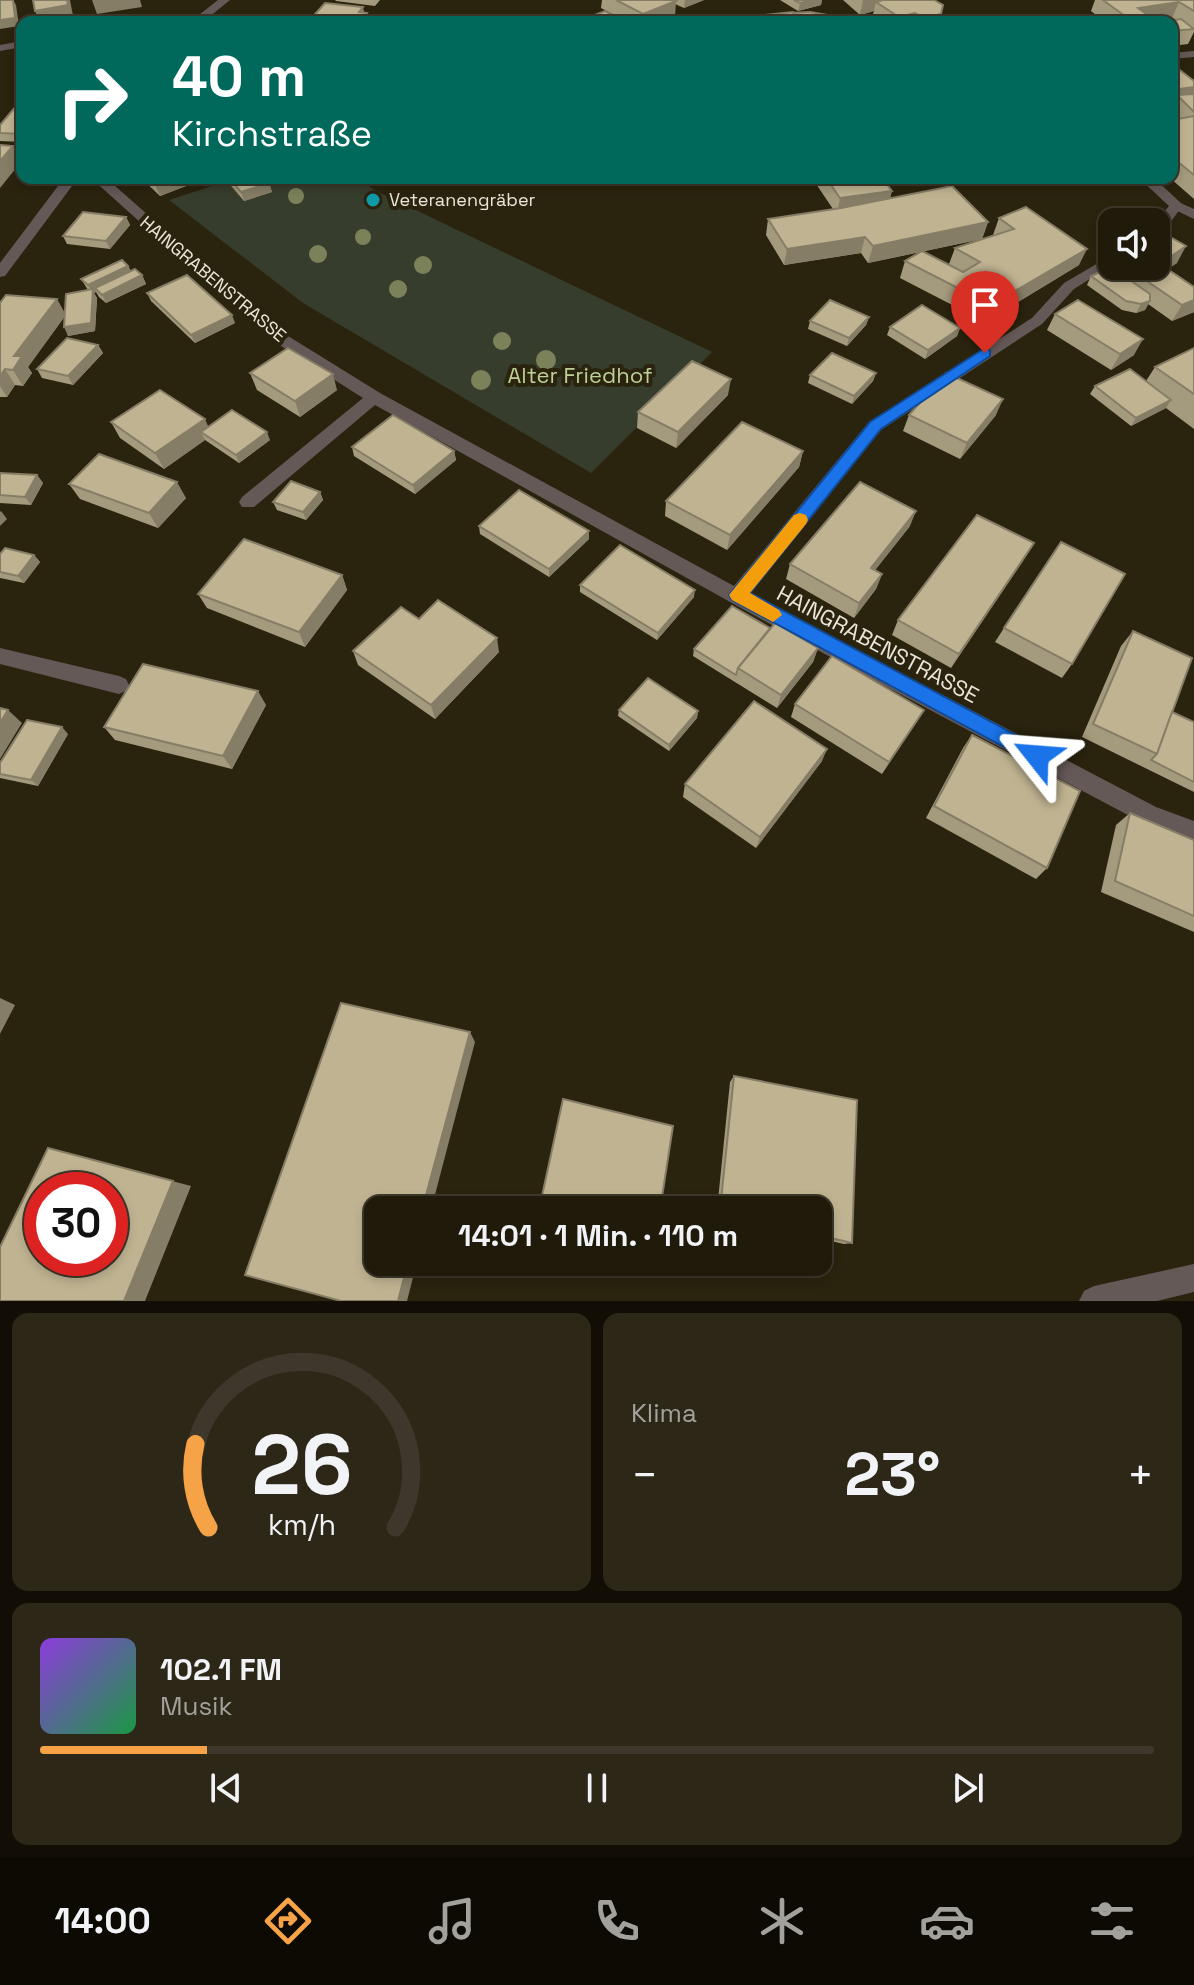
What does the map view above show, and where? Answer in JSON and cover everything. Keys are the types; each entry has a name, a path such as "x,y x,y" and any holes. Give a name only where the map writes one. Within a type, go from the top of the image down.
{"street":[{"path":"204,16 225,0"},
{"path":"0,273 67,184"},
{"name":"HAINGRABENSTRASSE","path":"105,184 275,335 374,397 1149,815 1194,832"},
{"path":"1153,184 1176,205 1194,215"},
{"path":"1170,213 1176,205"},
{"path":"738,595 875,426 1037,321 1069,286 1098,265"},
{"path":"248,502 374,397"},
{"path":"0,656 119,685"},
{"path":"1094,1301 1194,1278"}],"green space":[{"name":"Alter Friedhof","path":"218,184 366,184 712,352 591,473 303,303 169,200"}],"building":[{"path":"0,0 13,0 15,18 0,20"},
{"path":"33,0 67,0 68,5 35,11"},
{"path":"616,0 673,0 676,1 643,14"},
{"path":"934,0 943,5 941,14 897,16 876,2"},
{"path":"1103,0 1194,0 1194,11 1179,2 1138,8 1149,16 1125,16"},
{"path":"325,3 363,7 359,12 367,13 365,16 313,16"},
{"path":"605,11 615,16 592,16"},
{"path":"793,12 796,16 755,16"},
{"path":"810,12 833,16 795,16 793,13"},
{"path":"1181,19 1194,29 1178,30 1178,20"},
{"path":"1178,69 1194,81 1194,87 1178,89"},
{"path":"1194,94 1194,112 1178,96"},
{"path":"16,106 16,134 0,133 0,125"},
{"path":"1194,116 1194,175 1178,162 1178,119"},
{"path":"0,145 13,146 0,161"},
{"path":"234,184 266,184 241,192"},
{"path":"830,184 887,184 892,191 840,198"},
{"path":"952,186 988,222 873,246 865,237 787,249 768,219 841,208"},
{"path":"1026,207 1087,249 991,305 905,261 922,251 963,272 980,262 955,248 1014,229 999,218"},
{"path":"83,212 126,217 106,241 63,236"},
{"path":"1170,237 1186,246 1170,257"},
{"path":"122,260 128,266 88,285 81,279"},
{"path":"135,269 142,275 102,295 95,288"},
{"path":"1170,271 1194,287 1194,300 1182,305 1145,280 1170,280"},
{"path":"1098,273 1098,280 1130,280 1150,294 1150,301 1141,304 1126,301 1091,276"},
{"path":"187,275 232,315 191,335 147,293"},
{"path":"93,289 91,323 64,327 66,294"},
{"path":"6,295 57,299 14,356 22,356 13,370 5,369 0,376 0,303"},
{"path":"830,300 869,317 849,338 810,321"},
{"path":"1078,300 1143,339 1120,354 1055,314"},
{"path":"922,305 960,328 928,350 890,327"},
{"path":"67,338 98,345 68,376 37,369"},
{"path":"288,348 333,374 295,401 250,373"},
{"path":"1194,348 1194,394 1155,367"},
{"path":"832,353 876,373 854,396 810,375"},
{"path":"692,361 731,379 678,432 638,412"},
{"path":"1130,369 1171,400 1136,418 1095,386"},
{"path":"946,373 1003,399 967,443 909,415"},
{"path":"160,390 205,419 155,453 111,422"},
{"path":"232,410 267,432 236,455 201,432"},
{"path":"393,415 454,451 413,485 352,447"},
{"path":"742,422 803,451 730,535 666,501"},
{"path":"99,454 177,482 149,513 69,484"},
{"path":"0,473 37,475 25,497 0,495"},
{"path":"291,481 320,492 303,512 273,502"},
{"path":"860,482 916,511 871,568 882,574 859,603 790,564"},
{"path":"519,490 589,531 549,569 479,526"},
{"path":"977,515 1034,543 959,654 898,620"},
{"path":"244,539 342,575 299,632 198,594"},
{"path":"1061,542 1125,574 1072,664 1004,628"},
{"path":"620,545 695,590 658,633 580,585"},
{"path":"5,548 34,555 18,576 0,572 0,554"},
{"path":"438,600 497,638 431,705 353,651 401,607 419,619"},
{"path":"732,606 770,628 738,668 736,675 694,649"},
{"path":"775,623 818,648 781,695 738,668"},
{"path":"1133,631 1192,658 1157,754 1093,724"},
{"path":"832,656 924,710 889,762 795,704"},
{"path":"143,664 258,691 223,756 104,727"},
{"path":"648,678 698,711 669,745 619,710"},
{"path":"754,701 827,749 760,837 685,784"},
{"path":"0,708 8,710 0,723"},
{"path":"1172,712 1194,722 1194,782 1151,760 1157,754"},
{"path":"27,720 62,727 31,780 0,774 0,763"},
{"path":"972,735 1080,791 1047,868 934,806"},
{"path":"1130,813 1194,840 1194,916 1115,881"},
{"path":"341,1003 470,1032 426,1196 364,1196 364,1276 404,1276 398,1301 341,1301 245,1275"},
{"path":"734,1076 857,1100 852,1243 832,1238 832,1196 721,1196"},
{"path":"563,1099 673,1126 662,1196 542,1196"},
{"path":"48,1148 173,1181 124,1301 0,1301 0,1247 24,1198 24,1276 128,1276 128,1172 36,1172"}],"slow traffic":[{"path":"773,615 738,595 800,520"}],"place":[{"name":"Veteranengräber","path":"373,200"}],"route":[{"path":"985,353 875,426 738,595 1037,756"}]}
